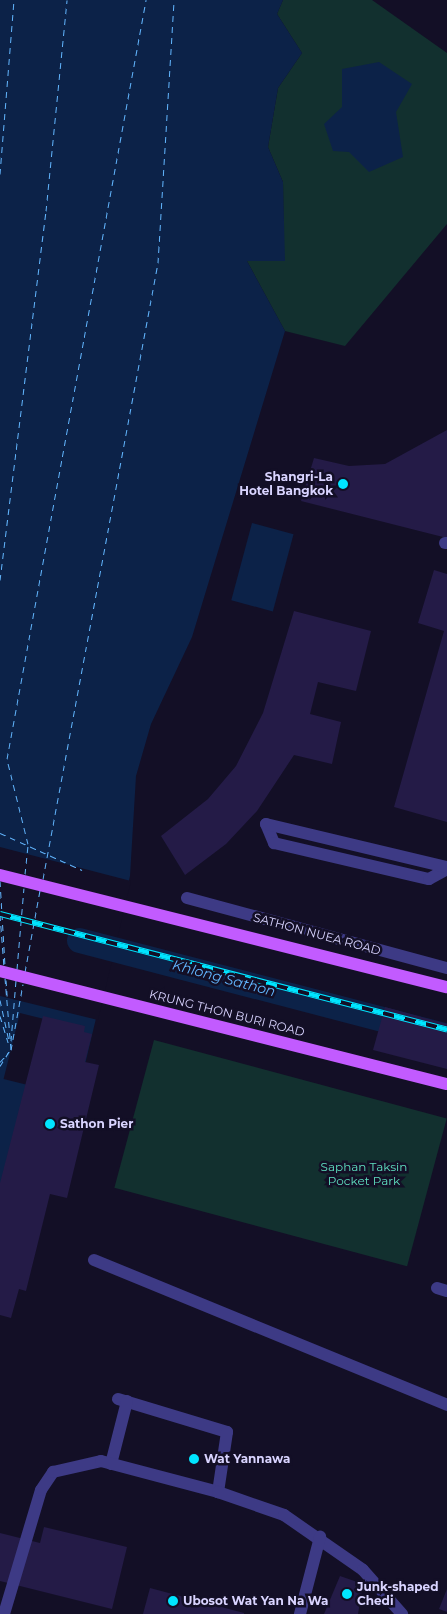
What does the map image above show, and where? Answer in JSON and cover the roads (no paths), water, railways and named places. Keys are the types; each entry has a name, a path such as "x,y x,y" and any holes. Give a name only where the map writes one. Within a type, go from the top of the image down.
{"main road":[{"path":"0,875 270,941 447,987"},
{"name":"KRUNG THON BURI ROAD","path":"0,971 447,1084"}],"street":[{"path":"266,824 447,868 429,879 274,843 266,824"},
{"name":"SATHON NUEA ROAD","path":"187,898 447,968"},
{"path":"94,1260 447,1405"},
{"path":"112,1464 123,1400 228,1432 218,1492"},
{"path":"4,1614 41,1490 53,1472 101,1461 218,1492 284,1515 320,1537 363,1570 402,1614"},
{"path":"300,1614 320,1537"}],"water":[{"path":"0,0 283,0 277,14 302,53 278,88 268,147 283,182 285,261 247,261 285,331 192,637 151,724 136,776 130,876 82,1077 0,1312"},
{"path":"379,62 412,84 396,112 403,157 369,172 349,152 333,151 324,124 342,107 342,69"},
{"path":"252,523 294,534 273,611 231,600"}],"waterway":[{"name":"Khlong Sathon","path":"79,940 447,1036"}],"railway":[{"path":"0,914 447,1030"}],"place":[{"name":"Shangri-La Hotel Bangkok","path":"343,484"},
{"name":"Sathon Pier","path":"50,1124"},
{"name":"Wat Yannawa","path":"194,1459"},
{"name":"Junk-shaped Chedi","path":"347,1594"},
{"name":"Ubosot Wat Yan Na Wa","path":"173,1601"}],"park label":[{"name":"Saphan Taksin Pocket Park","path":"364,1174"}]}
